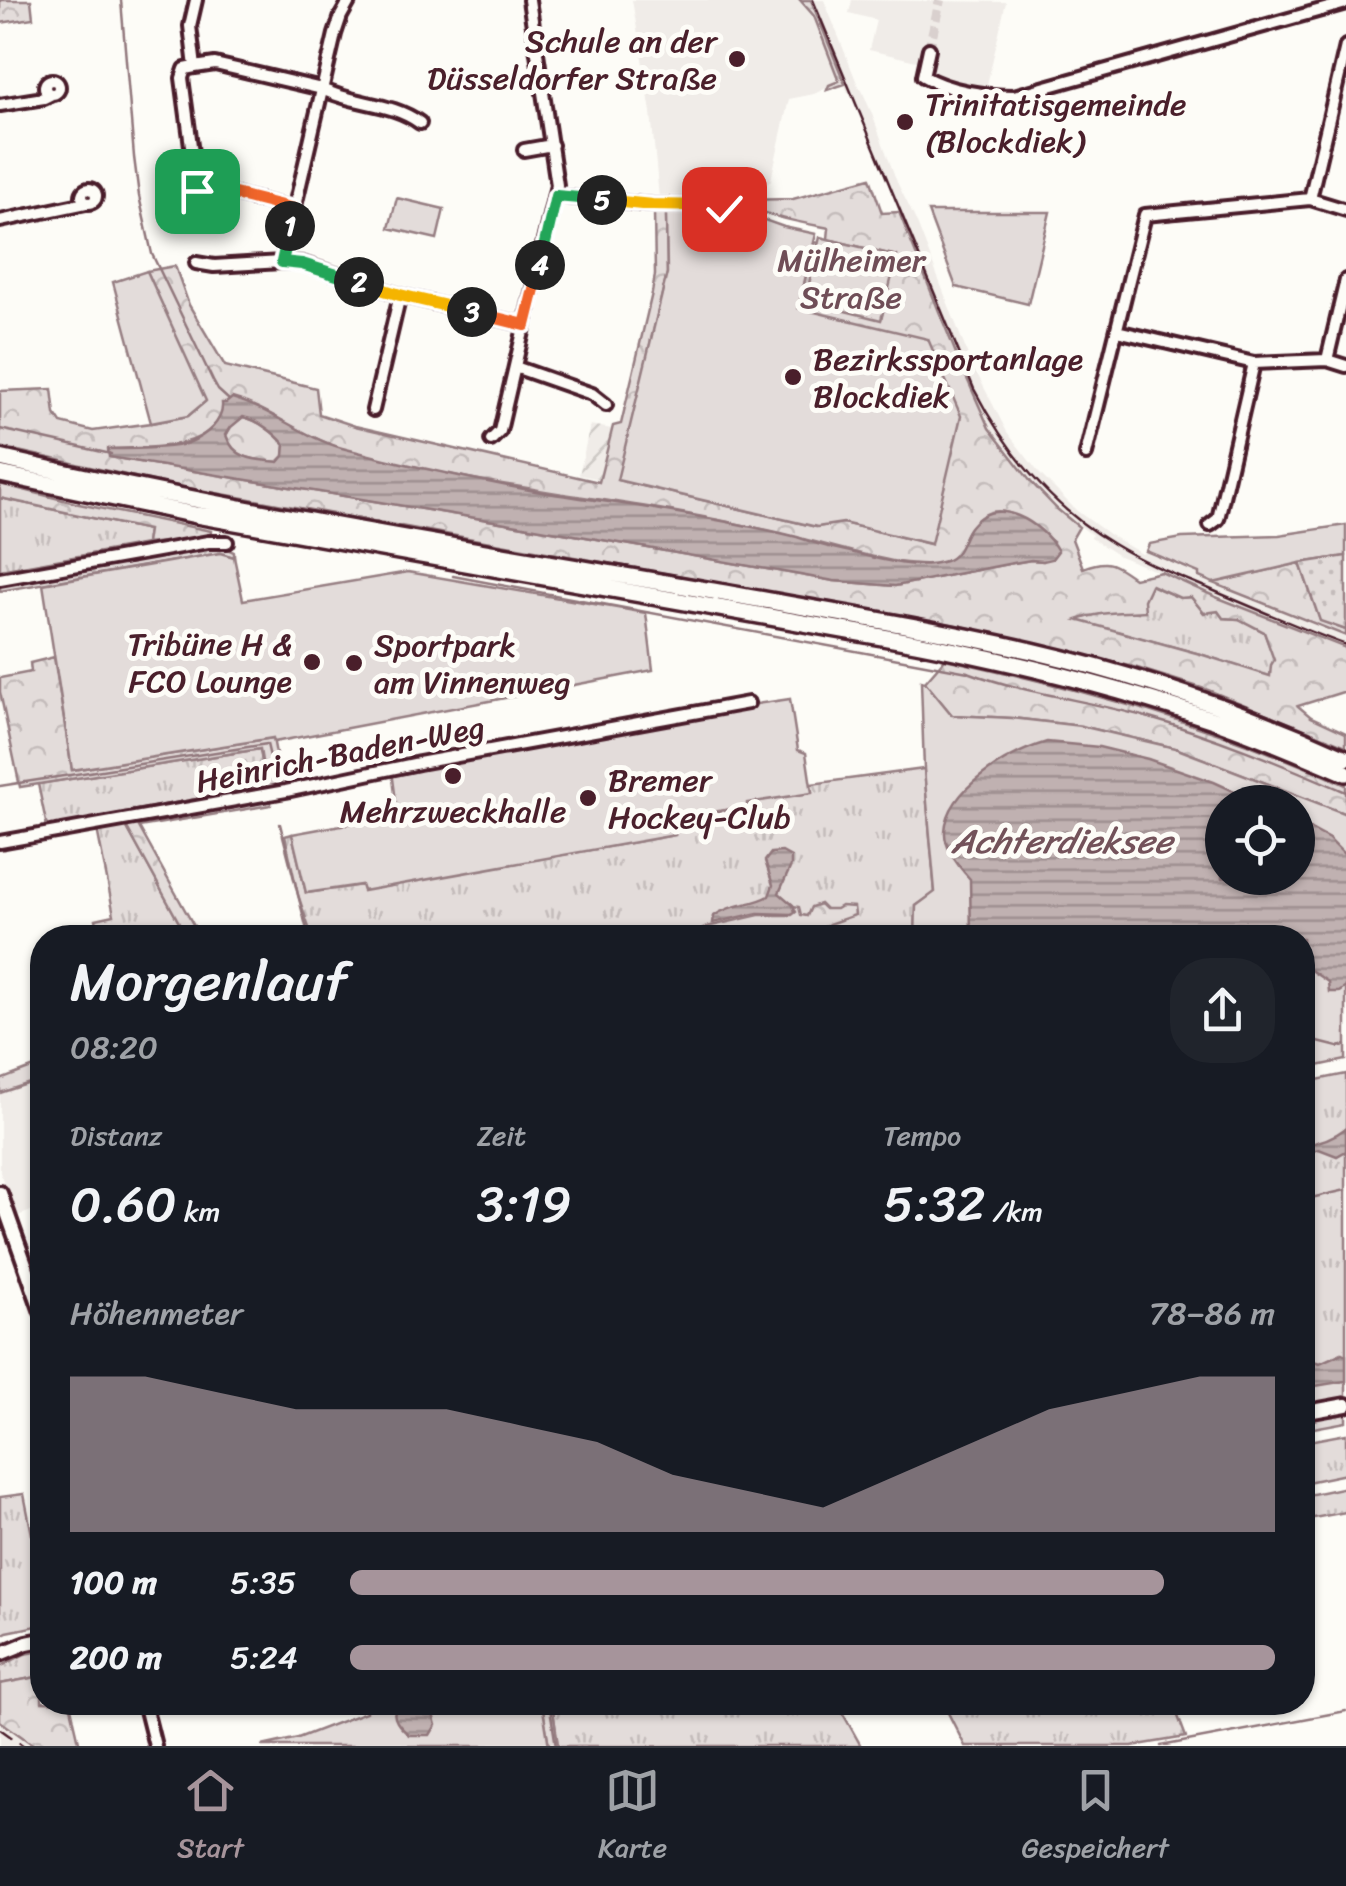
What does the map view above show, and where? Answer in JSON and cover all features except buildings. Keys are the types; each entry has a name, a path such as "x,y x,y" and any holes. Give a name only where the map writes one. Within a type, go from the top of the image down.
{"highway":[{"path":"0,458 198,500 1030,651 1173,690 1284,730 1346,758"},
{"path":"0,474 196,515 916,643 1035,668 1205,717 1346,773"}],"main road":[{"path":"0,1193 30,1278"},
{"path":"1315,1410 1346,1405"},
{"path":"0,1654 30,1642"}],"street":[{"path":"195,66 190,26 196,0"},
{"path":"282,262 340,16 350,0"},
{"path":"491,440 500,431 556,196 556,173 529,0"},
{"path":"929,49 924,76 934,83 1014,96 1346,2"},
{"path":"1310,199 1345,50"},
{"path":"294,209 215,189 197,191 182,78 185,70 215,64 406,112 420,124"},
{"path":"0,105 52,94"},
{"path":"524,150 552,146"},
{"path":"556,196 724,209"},
{"path":"1086,454 1145,214 1310,199 1346,210"},
{"path":"0,221 86,203"},
{"path":"196,263 302,264 400,295 525,325"},
{"path":"1327,360 1346,280"},
{"path":"372,410 400,295"},
{"path":"1117,331 1254,363 1327,360 1346,366"},
{"path":"1210,524 1218,519 1254,363"},
{"path":"515,366 592,394 606,405"},
{"path":"0,579 208,542 227,542"},
{"name":"Heinrich-Baden-Weg","path":"0,842 286,792 419,763 748,702"},
{"path":"147,1715 155,1746"}],"shaded area":[{"name":"Schule an der Düsseldorfer Straße","path":"632,0 800,0 814,16 839,82 814,94 789,99 771,180 762,189 724,190 695,184 692,197 659,198 651,112"},
{"path":"811,0 824,0 969,358 1007,432 1039,473 1077,511 1142,554 1146,551 1200,574 1199,577 1346,636 1346,648 1119,556 1057,509 999,444 957,356"},
{"path":"852,0 1006,2 986,89 940,78 929,64 869,50 876,20 849,13"},
{"path":"590,425 612,429 600,479 579,475"},
{"path":"30,1083 30,1211 15,1217 0,1172 0,1093"},
{"path":"0,1721 35,1746 0,1746"}],"green space":[{"path":"0,0 31,0 33,18 0,23"},
{"path":"800,0 811,0 845,84 827,90 839,81 814,16"},
{"path":"870,178 882,213 899,212 989,428 1031,482 1079,527 1072,539 1083,568 1109,564 1134,578 1161,572 1346,648 1346,691 1298,706 1311,717 1346,733 1346,746 1208,690 1134,667 961,626 171,485 0,447 0,391 52,389 55,414 61,423 93,431 188,416 205,402 147,271 175,266 189,305 225,366 316,388 319,414 355,426 599,482 613,426 621,424 652,293 654,211 666,213 667,273 618,480 816,527 843,523 930,544 798,308 814,242 819,243 805,301 881,319 896,256 828,239 829,228 770,215 738,200 793,199","holes":["258,408 330,444 417,468 724,521 898,562 928,564 951,559 970,528 991,512 1013,514 1053,542 1043,561 895,586 834,581 110,457 109,449 158,447 191,440 205,434 223,409","1151,585 1180,598 1191,597 1204,613 1218,611 1223,618 1239,619 1264,632 1274,660 1270,676 1077,620 1145,611 1144,600"]},
{"path":"397,198 444,209 437,239 389,228"},
{"name":"Bezirkssportanlage Blockdiek","path":"710,212 712,225 733,229 742,212 816,234 798,308 928,339 961,416 931,544 843,523 817,527 617,480 667,273 666,213"},
{"path":"928,212 1050,212 1028,304 956,287"},
{"name":"Mülheimer Straße","path":"820,237 897,256 881,320 805,301"},
{"path":"147,271 206,401 188,416 151,423 113,282"},
{"path":"243,417 266,428 285,445 284,456 278,462 247,457 234,450 226,436 230,427"},
{"path":"0,484 211,531 210,537 146,544 148,530 0,498"},
{"path":"0,498 148,530 146,544 0,570"},
{"path":"1346,525 1346,556 1213,583 1146,551 1149,544 1182,538 1279,535"},
{"path":"209,546 223,547 234,552 234,557 220,553 0,591 0,583"},
{"name":"Sportpark am Vinnenweg","path":"220,553 234,557 243,600 408,572 646,613 653,670 274,742 273,738 72,770 43,584"},
{"path":"1346,556 1346,630 1320,621 1300,563"},
{"path":"1300,563 1320,620 1346,630 1346,636 1213,583"},
{"path":"1150,585 1180,598 1191,597 1204,613 1218,611 1223,618 1239,619 1264,632 1275,661 1270,677 1074,620 1114,611 1138,612"},
{"path":"54,657 72,770 273,738 282,786 47,830 266,786 260,749 20,787 0,678 31,672 30,663"},
{"path":"945,659 1099,696 1199,727 1346,785 1346,814 1315,802 1315,785 1271,785 1175,748 1081,726 952,715 925,682"},
{"name":"Achterdieksee","path":"921,681 952,715 1081,726 1175,748 1271,785 1205,785 1205,895 1315,895 1315,802 1346,814 1346,1060 1315,1066 1315,925 915,925 916,906 935,892"},
{"name":"Bremer Hockey-Club","path":"790,699 798,750 806,753 812,793 674,819 675,835 363,891 361,885 306,893 292,834 352,823 357,815 397,809 392,771"},
{"path":"260,749 266,786 47,827 38,784"},
{"path":"924,769 935,893 916,906 915,925 308,925 285,836 292,834 306,893 362,885 363,890 675,835 673,819 812,792 811,784"},
{"path":"271,797 271,805 139,827 193,925 180,925 125,824"},
{"path":"125,824 180,925 97,925 96,919 114,915 97,829"},
{"path":"793,906 807,916 811,907 854,907 855,915 827,925 716,925 759,915 792,915 796,912"},
{"path":"30,1069 30,1083 0,1093 0,1080"},
{"path":"1346,1074 1346,1401 1315,1407 1315,1080"},
{"path":"1346,1409 1346,1422 1315,1428 1315,1414"},
{"path":"1346,1434 1346,1474 1315,1480 1315,1440"},
{"path":"1346,1487 1346,1512 1315,1518 1315,1493"},
{"path":"24,1494 30,1524 30,1627 0,1636 0,1497"},
{"path":"30,1653 30,1678 0,1684 0,1667"},
{"path":"30,1678 30,1715 73,1715 80,1746 35,1746 0,1721 0,1684"},
{"path":"358,1715 544,1715 549,1746 262,1746 298,1738"},
{"path":"544,1715 554,1715 558,1746 549,1746"},
{"path":"554,1715 844,1715 861,1746 558,1746"},
{"path":"949,1715 1178,1715 1186,1737 1132,1746 965,1746"}],"water":[{"path":"232,398 328,443 406,464 531,490 744,525 889,561 918,565 945,561 958,550 971,526 993,512 1006,512 1030,522 1058,551 1052,559 1043,561 895,586 834,581 109,457 108,449 188,443 212,428 222,403","holes":["243,417 285,445 279,462 247,457 234,449 226,435"]},
{"name":"Achterdieksee","path":"1047,742 1099,747 1148,759 1221,785 1205,785 1205,895 1315,895 1315,831 1329,839 1346,856 1346,987 1329,992 1328,982 1315,973 1315,925 971,925 970,879 947,844 945,831 957,800 999,763"},
{"path":"782,852 791,857 791,866 779,893 795,912 758,913 713,923 714,916 721,912 769,896 773,885 765,861 771,853"},
{"path":"1346,1128 1346,1151 1337,1156 1315,1150 1315,1142"},
{"path":"1342,1353 1346,1355 1346,1381 1315,1386 1315,1362"},
{"path":"394,1715 433,1715 436,1725 430,1735 409,1735"}],"waterway":[{"path":"121,0 134,157 152,254 213,381 229,400"},
{"path":"0,429 111,454"},
{"path":"453,576 968,672 1171,725 1346,792"},
{"path":"0,786 267,744 276,783"},
{"path":"280,824 306,925"},
{"path":"1315,1041 1346,1045"},
{"path":"1315,1197 1346,1190"},
{"path":"1161,1746 1346,1711"},
{"path":"551,1715 556,1746"}],"tunnel":[{"path":"929,49 940,0"}],"tram line":[{"path":"813,0 974,389 1001,435 1033,477 1071,514 1128,552 1346,645"}],"railway":[{"path":"0,1729 24,1746"}],"place":[{"name":"Schule an der Düsseldorfer Straße","path":"737,59"},
{"name":"Trinitatisgemeinde (Blockdiek)","path":"905,122"},
{"name":"Bezirkssportanlage Blockdiek","path":"793,377"},
{"name":"Tribüne H & FCO Lounge","path":"312,662"},
{"name":"Sportpark am Vinnenweg","path":"354,663"},
{"name":"Mehrzweckhalle","path":"453,776"},
{"name":"Bremer Hockey-Club","path":"588,798"}],"route":[{"path":"197,191 215,189 294,209 282,262 302,264 400,295 525,325 556,196 724,209"}]}
